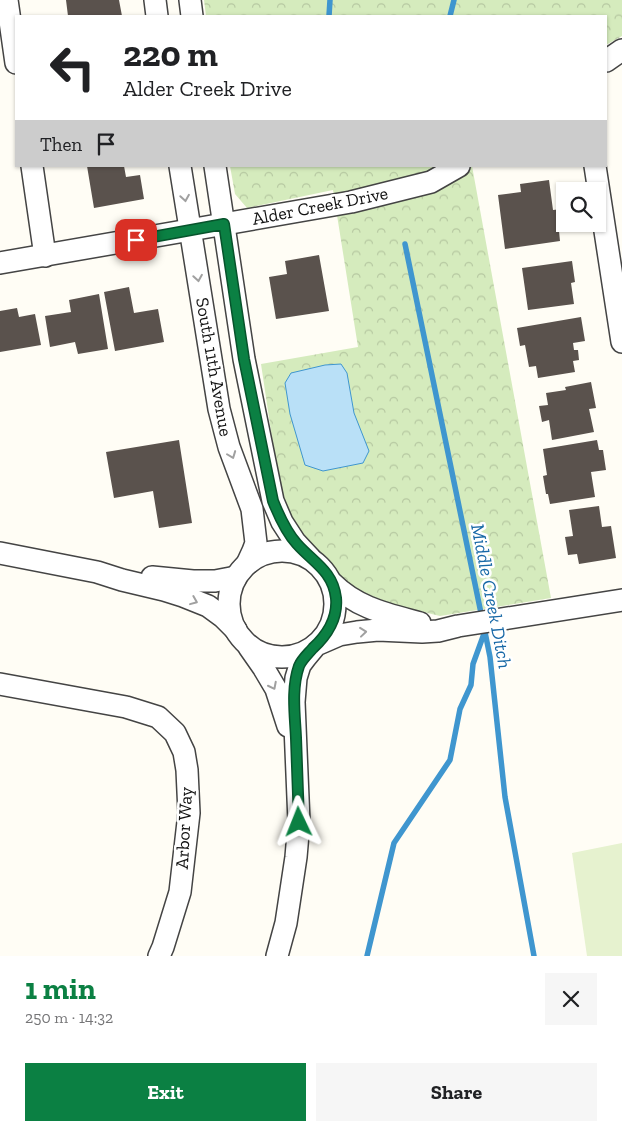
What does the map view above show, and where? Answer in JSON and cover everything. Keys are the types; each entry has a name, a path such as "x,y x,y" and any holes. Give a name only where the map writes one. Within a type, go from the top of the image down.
{"street":[{"path":"7,0 15,56"},
{"path":"155,0 157,15"},
{"path":"190,0 192,15"},
{"path":"607,60 622,50"},
{"path":"32,167 45,256"},
{"name":"South 11th Avenue","path":"180,167 219,408 229,447 252,509 256,543 229,594 229,613 241,638 263,667 276,689 289,729 296,759 299,822 296,857 286,923 277,956"},
{"name":"South 11th Avenue","path":"215,167 244,359 273,501 282,522 295,542 322,568 332,582 336,599 335,615 329,631 306,656 300,665 296,678 294,702 297,783"},
{"name":"Alder Creek Drive","path":"0,263 351,202 431,182 457,167"},
{"path":"594,167 622,342"},
{"path":"97,572 126,573 193,581 215,581 241,570 261,555 277,551 294,552 310,558"},
{"path":"0,553 97,572 184,596 208,606 223,617 241,638"},
{"path":"332,582 350,598 372,610 428,625 458,626"},
{"path":"316,645 338,636 357,632 378,630 438,631 458,626 622,600"},
{"name":"South 11th Avenue","path":"241,638 264,654 282,657 300,654 316,645"},
{"name":"Arbor Way","path":"0,684 126,707 158,717 175,733 184,752 187,770 189,813 180,892 159,956"}],"green space":[{"path":"204,0 622,0 622,36 607,44 607,15 206,15"},
{"path":"230,167 472,167 551,598 440,616 394,605 343,584 301,533 281,498 261,364 358,347 333,190 247,208 235,194"},
{"path":"622,843 622,956 587,956 572,853"}],"water":[{"path":"341,364 347,373 354,413 369,451 363,463 323,471 305,465 290,414 285,383 291,373 325,365"}],"building":[{"path":"66,0 119,0 122,15 68,15"},
{"path":"87,167 124,167 126,177 140,175 144,199 94,208"},
{"path":"549,180 553,210 556,210 556,232 559,232 560,241 505,249 498,195 521,192 520,184"},
{"path":"319,255 329,311 276,319 269,277 287,274 285,261"},
{"path":"572,261 575,282 571,283 574,304 528,310 522,268"},
{"path":"129,287 134,313 158,309 164,342 115,351 104,292"},
{"path":"99,294 108,349 78,354 75,342 50,347 45,316 71,312 69,300"},
{"path":"17,308 19,317 35,314 41,345 0,352 0,311"},
{"path":"581,317 585,341 573,343 574,350 578,350 579,360 573,361 575,372 538,378 536,366 529,367 525,345 520,346 517,328"},
{"path":"591,382 596,408 589,409 594,432 552,440 549,420 542,422 539,406 548,405 546,393 566,390 565,387"},
{"path":"179,440 192,523 159,528 153,491 114,498 106,452"},
{"path":"597,440 599,450 603,450 606,470 591,472 595,497 550,504 543,476 547,475 543,449"},
{"path":"599,506 602,527 611,526 616,558 579,564 577,554 568,555 565,537 573,536 569,510"}],"waterway":[{"path":"329,15 330,0"},
{"name":"Middle Creek Ditch","path":"450,15 454,0"},
{"name":"Middle Creek Ditch","path":"405,244 482,618"},
{"name":"Middle Creek Ditch","path":"484,627 490,657 505,797 534,956"},
{"path":"367,956 394,843 450,760 460,709 471,685 473,664 485,631"}],"route":[{"path":"136,240 224,224 244,359 273,501 282,522 295,542 322,568 332,582 336,599 335,615 329,631 306,656 300,665 296,678 294,702 299,822"}]}
